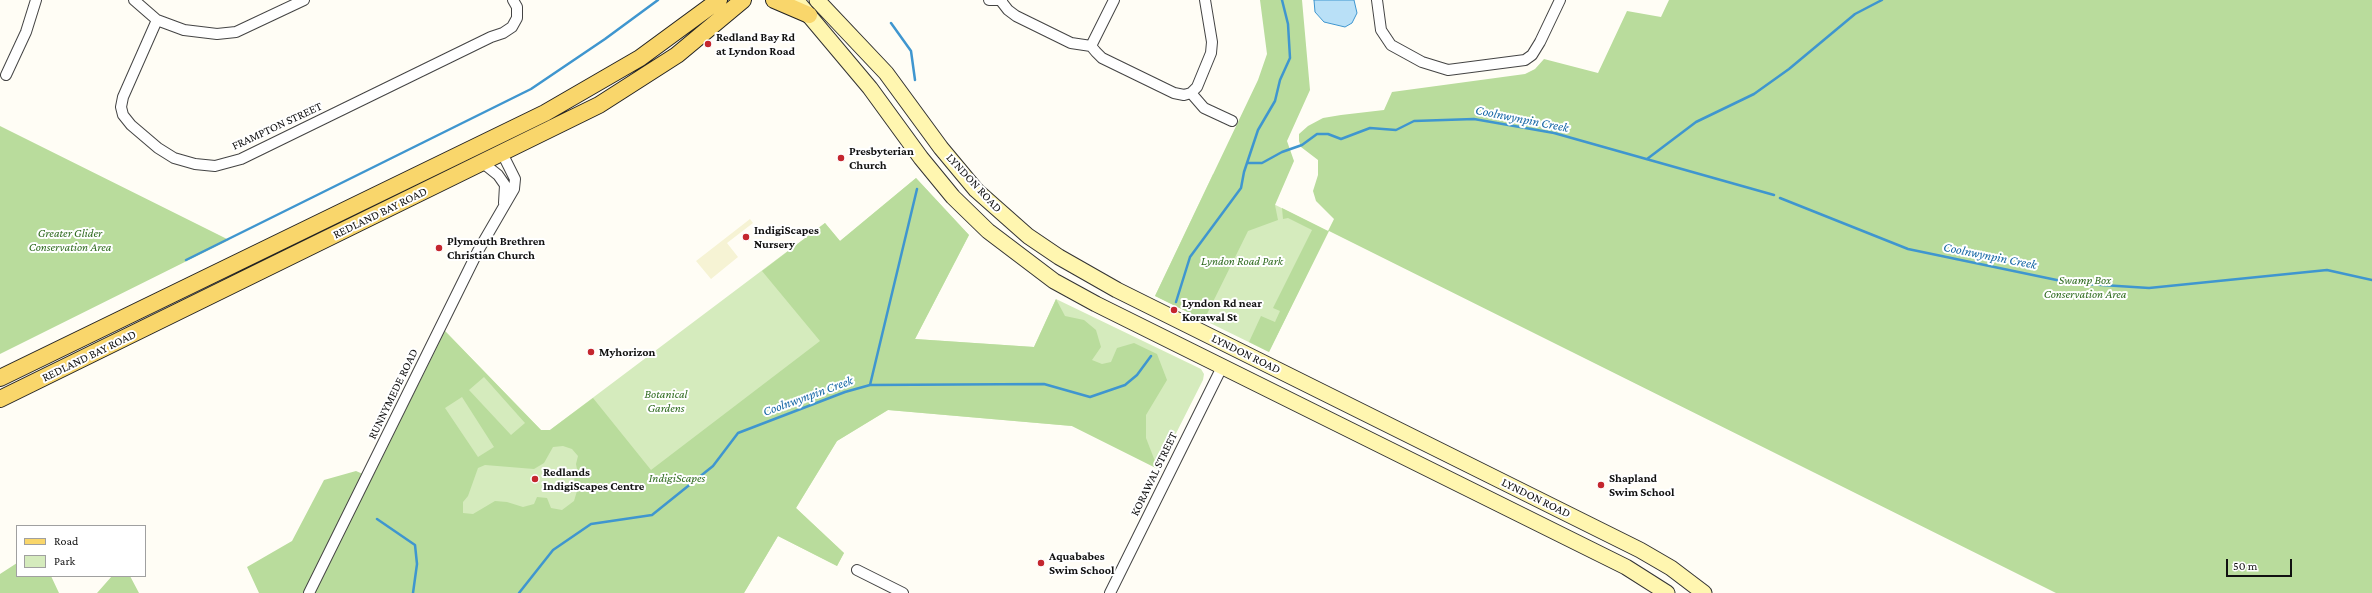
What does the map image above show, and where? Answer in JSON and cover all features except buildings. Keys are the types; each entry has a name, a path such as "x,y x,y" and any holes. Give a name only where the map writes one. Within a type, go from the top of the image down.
{"main road":[{"name":"REDLAND BAY ROAD","path":"0,378 486,141 600,83 640,58 705,7 719,0"},
{"name":"REDLAND BAY ROAD","path":"0,399 588,111 677,56 743,0"},
{"path":"774,0 809,15"},
{"name":"LYNDON ROAD","path":"796,0 870,88 928,168 953,197 988,231 1027,262 1074,292 1626,567 1667,593"},
{"name":"LYNDON ROAD","path":"817,0 886,73 962,174 995,208 1028,236 1094,278 1640,550 1671,568 1704,593"},
{"path":"486,141 493,158"},
{"path":"1222,366 1232,347"}],"street":[{"path":"6,75 26,32 36,0"},
{"path":"134,0 157,20 199,33 236,32 304,0"},
{"name":"FRAMPTON STREET","path":"157,20 123,97 121,107 123,115 131,125 158,148 174,158 195,164 215,166 241,159 491,37 503,33 512,27 517,18 517,7 513,0"},
{"path":"989,0 1002,0 1008,10 1016,16 1071,43 1091,46 1102,58 1174,94 1184,95 1191,93 1200,81 1212,53 1205,0"},
{"path":"1091,46 1114,0"},
{"path":"1377,0 1381,30 1391,45 1422,62 1448,70 1525,60 1532,55 1540,42 1560,0"},
{"path":"1191,93 1204,108 1232,121"},
{"name":"RUNNYMEDE ROAD","path":"309,593 474,258 514,189 515,179 493,158"},
{"name":"RUNNYMEDE ROAD","path":"493,158 498,175 505,185 503,207"},
{"name":"KORAWAL STREET","path":"1110,593 1222,366"},
{"path":"857,570 903,593"}],"shaded area":[{"path":"750,219 753,223 727,243 738,257 711,279 696,261"}],"green space":[{"path":"1260,0 1302,0 1310,90 1287,141 1294,161 1275,205 1278,220 1248,231 1204,320 1155,296 1258,80 1267,54"},
{"name":"Swamp Box Conservation Area","path":"1669,0 2372,0 2372,593 2056,593 1329,231 1269,352 1249,342 1261,316 1275,322 1280,311 1273,308 1312,230 1288,218 1283,219 1282,208 1328,231 1334,219 1316,201 1313,191 1318,175 1318,160 1301,147 1299,141 1299,134 1308,126 1323,118 1384,110 1392,92 1525,74 1535,69 1544,59 1598,73 1627,11 1661,17"},
{"name":"Greater Glider Conservation Area","path":"0,126 217,234 229,240 0,354"},
{"name":"Lyndon Road Park","path":"1213,174 1328,231 1269,352 1155,296"},
{"name":"IndigiScapes","path":"916,178 969,235 915,339 1034,347 1056,299 1201,369 1204,374 1203,380 1158,469 1072,426 888,410 837,441 796,508 844,553 837,566 778,536 744,593 316,593 445,331 541,430 550,430 825,223 840,241"},
{"name":"IndigiScapes","path":"916,178 969,235 915,339 1034,347 1056,299 1065,316 1084,320 1096,330 1101,347 1092,360 1102,364 1111,362 1117,348 1134,343 1157,354 1167,380 1146,415 1146,438 1158,469 1072,426 888,410 837,441 796,508 844,553 837,566 778,536 744,593 259,593 247,567 292,541 324,480 356,471 372,478 445,331 541,430 550,430 593,398 651,470 820,341 762,271 825,223 840,241","holes":["484,377 525,423 511,435 469,390","462,397 494,447 478,457 445,408","563,446 572,449 578,456 576,464 578,474 574,479 577,491 574,501 562,510 551,508 547,498 537,497 534,504 523,507 507,502 495,501 473,514 463,513 463,502 468,496 478,468 485,465 534,469 544,463 553,447"]},
{"path":"16,564 16,577 51,577 59,593 0,593 0,574"},
{"path":"111,577 131,577 139,593 97,593"}],"water":[{"path":"1314,0 1354,0 1357,13 1352,23 1345,27 1324,22 1315,12"}],"waterway":[{"path":"186,260 531,89 605,39 658,0"},
{"name":"Coolnwynpin Creek","path":"1176,302 1190,257 1241,188 1244,172 1258,130 1275,101 1280,80 1290,58 1288,24 1282,0"},
{"path":"1647,159 1696,122 1754,94 1789,69 1855,14 1882,0"},
{"path":"891,23 911,51 915,80"},
{"name":"Coolnwynpin Creek","path":"1248,163 1262,163 1282,152 1302,145 1317,134 1328,134 1341,139 1370,128 1396,130 1414,121 1474,119 1554,133 1774,195"},
{"path":"870,385 917,189"},
{"name":"Coolnwynpin Creek","path":"1780,198 1908,249 2071,283 2149,288 2327,270 2372,280"},
{"name":"Coolnwynpin Creek","path":"519,593 553,550 591,524 652,515 713,466 738,433 845,392 870,385 1044,384 1090,397 1125,385 1137,375 1151,356"},
{"path":"377,519 415,545 417,564 413,593"}],"place":[{"name":"Redland Bay Rd at Lyndon Road","path":"708,44"},
{"name":"Presbyterian Church","path":"841,158"},
{"name":"IndigiScapes Nursery","path":"746,237"},
{"name":"Plymouth Brethren Christian Church","path":"439,248"},
{"name":"Lyndon Rd near Korawal St","path":"1174,310"},
{"name":"Myhorizon","path":"591,352"},
{"name":"Redlands IndigiScapes Centre","path":"535,479"},
{"name":"Shapland Swim School","path":"1601,485"},
{"name":"Aquababes Swim School","path":"1041,563"}],"park label":[{"name":"Botanical Gardens","path":"666,401"}]}
